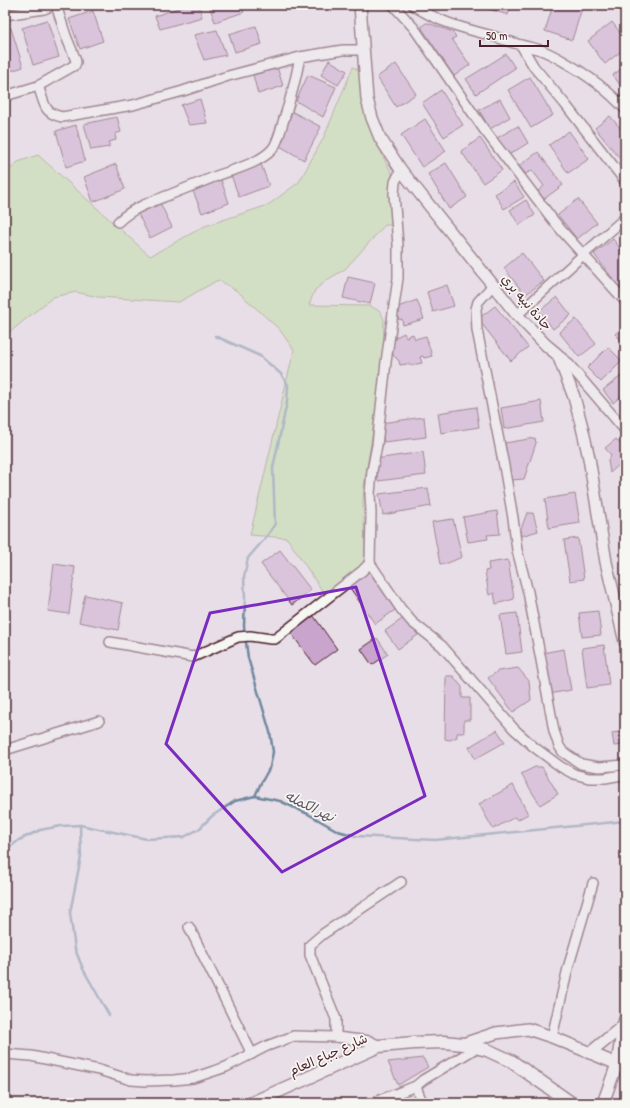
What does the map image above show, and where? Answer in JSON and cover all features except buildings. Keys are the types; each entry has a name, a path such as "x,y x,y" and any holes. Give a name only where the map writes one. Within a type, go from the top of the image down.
{"main road":[{"name":"شارع جباع العام","path":"252,1103 379,1046 444,1042 463,1044 487,1050 511,1061 571,1103"}],"street":[{"path":"5,15 55,5 76,62 72,67 38,86 5,96"},
{"name":"جادة نبيه بري","path":"360,5 367,99 372,118 380,138 401,170 517,315 546,345 558,355 574,397 582,427 589,458 606,562 625,642"},
{"path":"394,5 414,28 483,128 515,171 562,231 625,301"},
{"path":"413,5 434,18 543,51 571,66 602,87 625,109"},
{"path":"521,45 534,67 625,181"},
{"path":"38,86 48,112 62,117 133,105 247,71 321,52 363,50"},
{"path":"118,222 126,215 140,207 254,162 266,155 273,148 278,138 297,76 300,57"},
{"path":"401,170 395,182 394,194 398,245 398,278 386,362 377,445 371,479 370,563 412,622 442,646 514,729 534,748 561,767 574,774 589,778 604,778 622,775 625,773"},
{"path":"517,315 625,218"},
{"path":"493,285 478,302 476,309 477,330 503,459 517,550 528,592 554,731 559,746 563,752 581,764 599,767 625,765"},
{"path":"558,355 566,361 625,430"},
{"path":"110,642 193,657 238,637 250,636 275,639 362,571 370,563"},
{"path":"5,750 99,721"},
{"path":"336,1037 336,1019 310,955 310,945 323,934 401,882"},
{"path":"552,1037 568,968 593,882"},
{"path":"189,927 252,1054"},
{"path":"590,1052 624,1022"},
{"path":"603,1103 621,1067 624,1022"},
{"path":"463,1044 496,1033 528,1029 590,1052 621,1067"},
{"path":"5,1054 31,1056 98,1070 131,1080 146,1081 193,1078 226,1066 268,1046 294,1036 336,1037 370,1041 379,1046"},
{"path":"372,1103 416,1086 476,1048"},
{"path":"416,1086 423,1103"}],"highlighted area":[{"path":"356,587 425,796 282,872 166,744 210,613"}],"green space":[{"path":"353,67 360,71 370,127 392,173 392,225 385,225 345,269 327,280 315,290 309,305 370,306 380,311 384,319 383,367 364,486 364,559 361,566 325,595 287,538 250,535 294,350 279,329 237,291 218,280 179,302 98,297 76,292 53,297 5,336 5,174 18,162 38,155 150,256 205,226 268,205 299,182 324,137"}],"waterway":[{"path":"215,336 260,356 281,374 288,385 287,402 273,468 275,524 248,558 244,577 244,626 248,658 270,732 273,752 270,767 255,796"},
{"name":"نهر الكمله","path":"5,851 19,840 40,830 61,826 80,825 147,839 184,837 199,829 212,816 235,801 255,796 280,801 308,814 338,831 356,836 435,840 625,821"},
{"path":"80,825 81,857 70,913 75,949 83,969 109,1015"}]}
